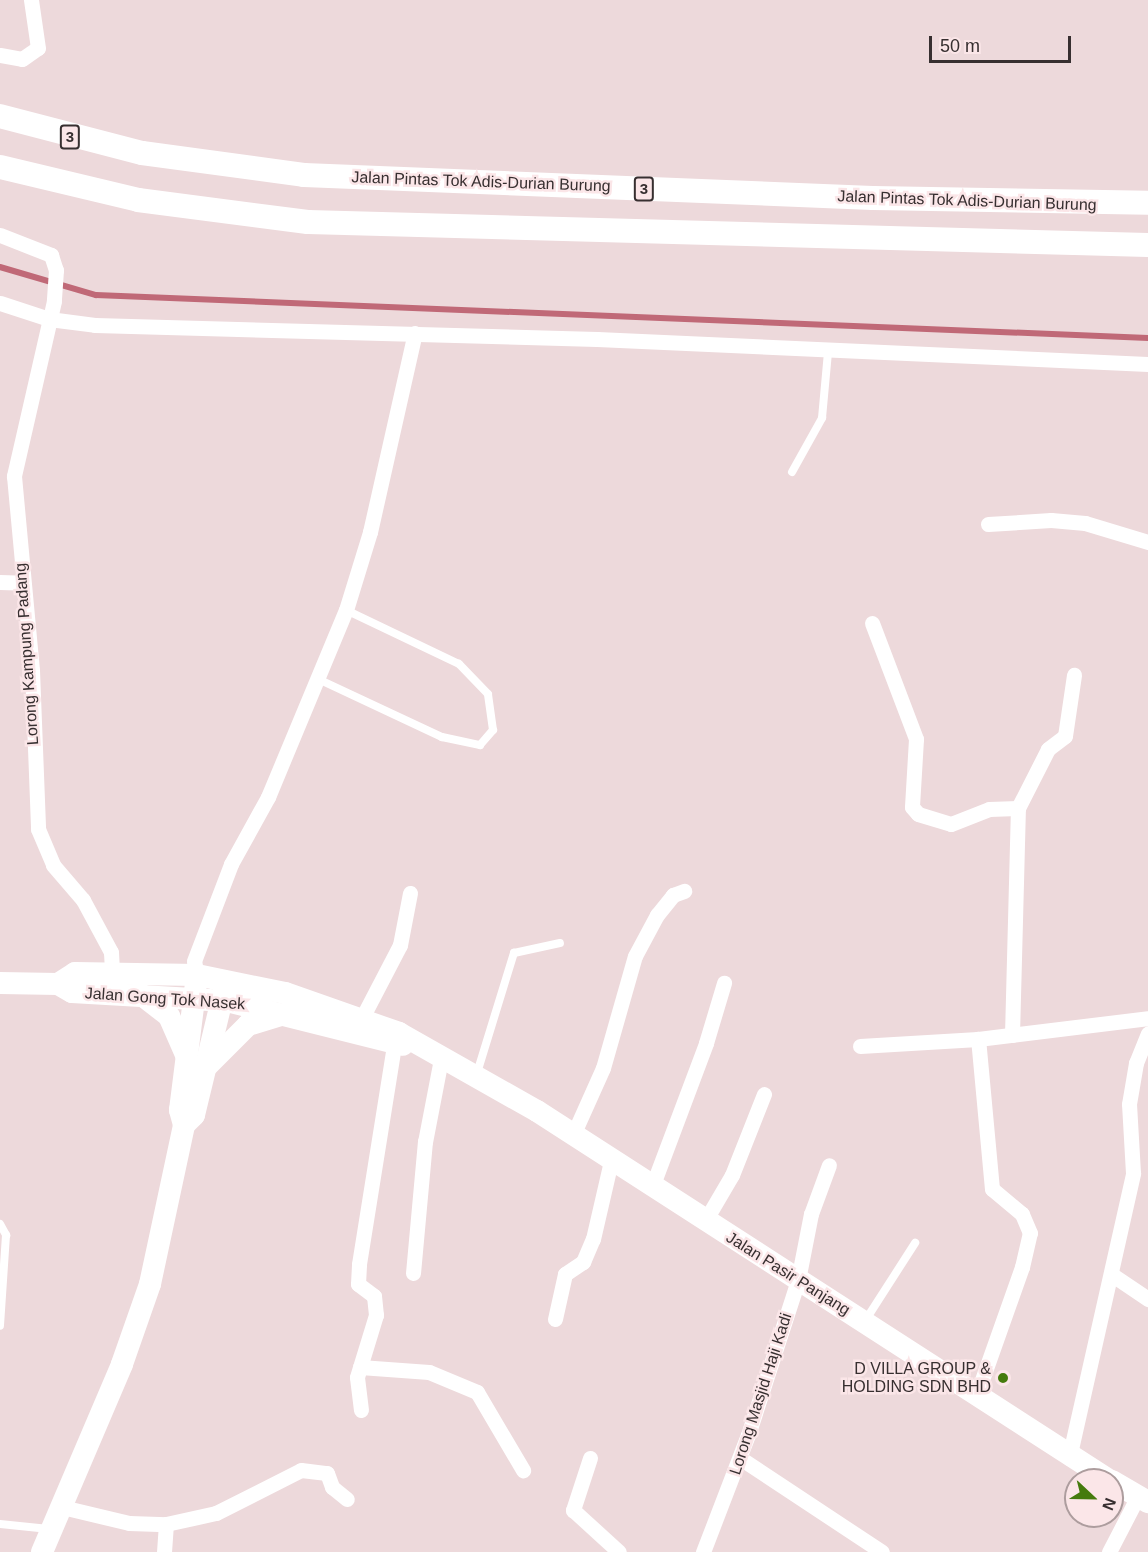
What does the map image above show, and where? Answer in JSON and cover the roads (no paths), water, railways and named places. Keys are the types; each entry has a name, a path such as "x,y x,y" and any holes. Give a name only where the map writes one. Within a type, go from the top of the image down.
{"main road":[{"name":"Jalan Pintas Tok Adis-Durian Burung","path":"0,116 142,153 304,175 873,198 1148,203"},
{"path":"0,167 138,200 308,222 1148,245"},
{"name":"Jalan Gong Tok Nasek","path":"58,984 75,973 112,972 224,990 362,1018 399,1033 404,1045"},
{"name":"Jalan Gong Tok Nasek","path":"0,983 58,984 72,992 142,995 196,987"},
{"path":"196,987 198,1065"},
{"path":"42,1552 138,1326 165,1224 184,1125 180,1110 224,990"},
{"name":"Jalan Gong Tok Nasek","path":"224,990 287,1014 404,1045 471,1072"},
{"path":"142,995 169,1016 198,1065"},
{"path":"198,1065 248,1025 287,1014"},
{"name":"Jalan Pasir Panjang","path":"471,1072 573,1135 1087,1468"},
{"name":"Jalan Pasir Panjang","path":"1124,1488 1143,1499"}],"street":[{"path":"0,55 22,59 38,48 31,0"},
{"name":"Lorong Kampung Padang","path":"0,235 51,255 56,270 54,301 14,476 38,829 53,865 83,900 111,952 112,972"},
{"path":"0,303 49,319 94,325 415,333 1148,364"},
{"path":"196,987 194,961 231,864 268,797 346,610 370,532 415,333"},
{"path":"988,524 1085,523 1148,542"},
{"path":"0,582 23,583"},
{"path":"872,623 916,739 912,807 918,814 951,824 989,808 1018,807"},
{"path":"1012,1035 1018,807 1048,749 1065,736 1074,675"},
{"path":"573,1135 603,1068 635,956 657,915 673,895 684,891"},
{"path":"362,1018 400,945 410,893"},
{"path":"652,1187 706,1043 723,982"},
{"path":"861,1046 978,1039 1148,1018"},
{"path":"1069,1458 1111,1274 1141,1175 1129,1104 1136,1063 1148,1033"},
{"path":"976,1394 1022,1267 1030,1233 1022,1214 992,1189 978,1039"},
{"path":"361,1410 356,1385 376,1314 374,1296 358,1284 359,1264 404,1045"},
{"path":"413,1273 425,1142 441,1059"},
{"path":"705,1221 732,1175 764,1094"},
{"path":"555,1319 565,1274 583,1262 593,1239 611,1161"},
{"name":"Lorong Masjid Haji Kadi","path":"703,1552 740,1458 798,1280 811,1214 829,1165"},
{"path":"1111,1274 1148,1299"},
{"path":"360,1367 429,1372 477,1392 523,1470"},
{"path":"590,1458 573,1510 619,1552"},
{"path":"740,1458 880,1552"},
{"path":"62,1507 129,1523 166,1524 216,1513 301,1470 327,1473 332,1487 347,1499"},
{"path":"1109,1552 1143,1499"},
{"path":"164,1552 166,1524"}],"lane":[{"path":"792,472 822,418 828,352"},
{"path":"318,679 442,737 480,745 493,730 488,694 459,664 346,610"},
{"path":"471,1072 514,953 560,943"},
{"path":"0,1224 6,1234 0,1326"},
{"path":"864,1322 915,1243"},
{"path":"0,1524 52,1529"}],"waterway":[{"path":"0,267 96,295 1148,338"}],"place":[{"name":"D VILLA GROUP & HOLDING SDN BHD","path":"1003,1378"}]}
